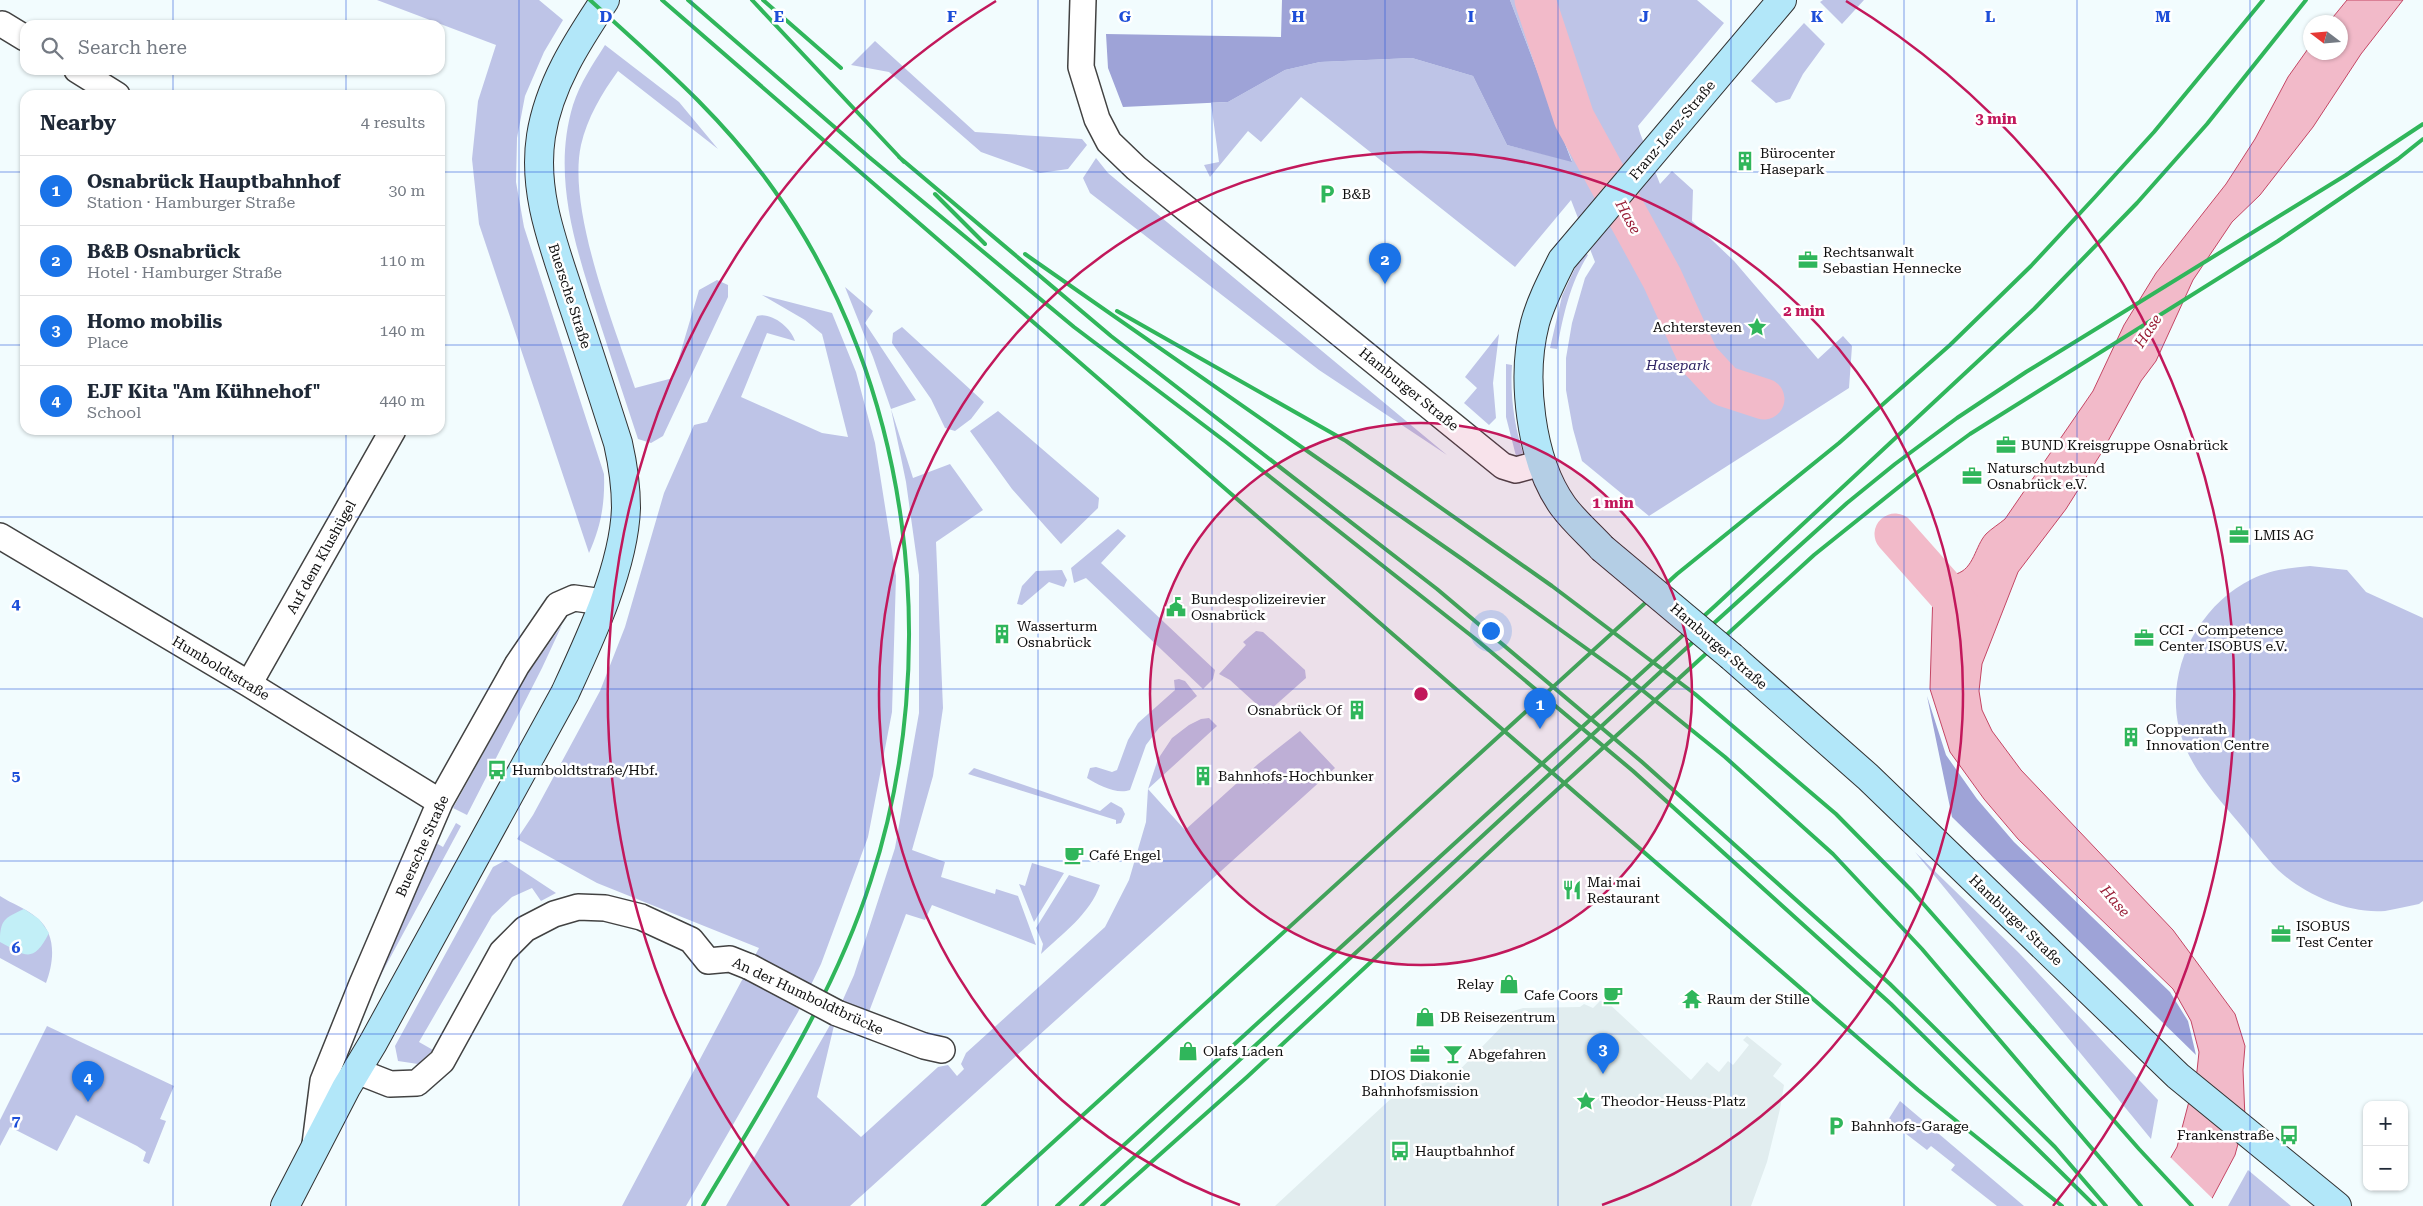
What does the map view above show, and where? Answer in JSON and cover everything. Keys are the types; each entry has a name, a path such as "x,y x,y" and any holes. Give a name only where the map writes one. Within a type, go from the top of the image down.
{"street":[{"name":"Buersche Straße","path":"286,1206 314,1149 357,1070 566,693 590,640 618,555 626,509 625,474 618,443 546,219 539,178 541,136 549,102 565,64 605,0"},
{"name":"Hamburger Straße","path":"1082,0 1082,67 1097,119 1109,142 1136,168 1503,466 1516,470 1542,463 1550,483 1563,506 1602,548 1732,657 1868,777 2178,1076 2337,1206"},
{"name":"Franz-Lenz-Straße","path":"1542,463 1533,429 1529,393 1530,355 1535,323 1546,292 1562,260 1782,0"},
{"path":"2,24 20,35"},
{"path":"85,75 108,90"},
{"name":"Auf dem Klushügel","path":"249,684 390,435"},
{"name":"Humboldtstraße","path":"0,536 249,684 440,802"},
{"name":"Buersche Straße","path":"314,1149 323,1081 362,984 440,802 517,665 558,605 574,598 603,602"},
{"name":"An der Humboldtbrücke","path":"357,1070 390,1084 417,1083 442,1061 502,952 525,929 554,914 578,908 605,908 641,917 691,940 708,962 730,958 837,1013 924,1046 942,1050"}],"green space":[{"path":"377,0 539,0 563,20 544,52 525,96 517,138 516,182 524,227 604,474 604,495 601,515 597,533 589,553 479,224 472,159 478,101 496,45 445,26 445,20 430,20"},
{"name":"Hasepark","path":"1510,0 1697,0 1724,23 1638,126 1660,184 1672,171 1693,190 1692,221 1734,261 1818,359 1843,336 1852,346 1849,388 1649,516 1582,461 1573,429 1566,390 1566,358 1572,323 1585,278 1595,262 1571,200 1515,267 1301,97 1261,142 1248,131 1210,177 1204,165 1219,162 1211,103 1228,102 1285,70 1320,62 1412,58 1473,76 1507,145 1572,161"},
{"path":"1823,0 1864,0 1842,24 1820,2"},
{"path":"1804,23 1825,44 1803,74 1790,99 1776,103 1751,81"},
{"path":"875,41 975,132 1082,139 1087,145 1068,169 1040,173 981,152 889,72 851,65"},
{"path":"605,45 679,102 718,149 618,71 596,106 587,125 581,145 578,172 586,234 605,301 635,388 673,378 699,290 717,280 728,285 728,297 663,436 651,443 638,439 575,241 566,187 567,132 573,105 583,81"},
{"path":"1096,158 1108,173 1447,455 1319,370 1090,193 1083,178"},
{"path":"1583,251 1588,255 1572,288 1557,349 1550,348 1562,296"},
{"path":"845,287 873,311 865,323 916,400 891,409 873,357"},
{"path":"762,295 832,313 856,372 875,443 896,576 892,712 868,837 821,964 798,1012 686,1206 622,1206 759,948 597,883 517,839 533,815 600,691 625,627 664,493 694,425 707,422 757,316 769,316 780,322 793,336 795,341 767,333 741,397 822,433 848,437 822,334 805,320"},
{"path":"902,327 984,402 971,419 955,431 945,428 931,399 892,343 893,333"},
{"path":"1499,334 1493,383 1496,418 1489,425 1464,403 1477,388 1465,377"},
{"path":"1506,364 1512,365 1513,409 1523,453 1516,456 1506,417"},
{"path":"891,409 913,478 950,464 983,510 936,542 943,708 933,776 912,850 945,862 941,877 995,894 996,889 1018,896 1036,945 932,905 925,920 906,914 864,1025 837,1013 854,975 895,848 919,713 919,575 906,482"},
{"path":"998,411 1099,498 1098,508 1061,544 1012,489 970,431"},
{"path":"1118,529 1126,536 1101,563 1215,670 1213,679 1203,689 1086,578 1074,583 1071,568"},
{"path":"2310,566 2347,570 2366,592 2423,618 2423,901 2419,904 2385,911 2356,909 2342,906 2314,895 2289,879 2273,865 2203,779 2183,742 2176,706 2177,683 2190,641 2202,622 2216,605 2233,590 2252,579 2273,571"},
{"path":"1062,570 1067,580 1064,587 1049,582 1022,605 1017,604 1022,586 1036,571"},
{"path":"562,625 467,815 453,808 526,676"},
{"path":"1256,631 1263,632 1305,670 1306,678 1270,710 1263,710 1230,680 1219,674 1246,645 1243,642"},
{"path":"1174,680 1185,681 1197,696 1159,728 1146,745 1130,790 1114,790 1087,778 1090,768 1096,767 1112,772 1117,770 1128,740 1138,723 1175,690"},
{"path":"1209,718 1217,726 1148,789 1158,759 1172,738 1189,725 1201,719"},
{"path":"1300,731 1335,768 850,1206 726,1206 837,1013 817,1097 861,1137 938,1067 948,1065 957,1076 964,1069 961,1064 966,1053 1105,927 1129,880 1146,822 1148,789 1185,830 1258,764"},
{"path":"974,768 1100,811 1111,802 1122,808 1125,814 1121,823 1116,824 1116,820 968,774"},
{"path":"456,823 461,826 376,984 436,843 443,847"},
{"path":"1915,852 2019,953 2158,1100 2151,1139"},
{"path":"506,860 556,893 541,901 532,888 512,897 492,916 419,1042 433,1050 418,1064 398,1061 395,1046 493,867"},
{"path":"1032,863 1064,873 1034,922 1019,884 1025,886"},
{"path":"1069,875 1100,885 1090,905 1041,954 1043,944 1036,928"},
{"path":"0,896 33,915 48,932 51,940 52,957 46,983 0,958"},
{"path":"47,1026 174,1086 160,1119 166,1121 149,1164 143,1161 146,1152 76,1115 57,1151 10,1127 0,1146 0,1120"},
{"path":"1900,1101 2024,1206 1997,1206 1951,1170 1955,1165 1931,1146 1927,1150 1888,1120"},
{"path":"2248,1170 2291,1206 2228,1206"}],"shaded area":[{"path":"1282,0 1510,0 1572,162 1507,145 1473,76 1412,58 1320,62 1285,70 1228,102 1123,107 1108,68 1106,34 1281,37"},
{"path":"1927,696 1946,755 1977,799 2014,842 2170,992 2188,1021 2196,1055 1952,817"},
{"name":"Theodor-Heuss-Platz","path":"1605,1000 1691,1080 1707,1062 1719,1072 1728,1061 1733,1065 1749,1045 1743,1040 1747,1036 1782,1064 1773,1076 1784,1085 1780,1109 1767,1162 1751,1206 1275,1206 1396,1094 1424,1083 1432,1075 1444,1086 1509,1019 1510,1012 1523,1008 1580,1007 1584,1004 1593,1008 1600,1001"}],"sand":[{"path":"24,909 39,919 49,933 38,949 28,954 16,951 0,942 1,928 5,920"}],"water":[{"path":"2347,0 2403,0 2361,54 2313,127 2260,195 2232,222 2193,280 2156,361 2141,381 2102,452 2066,509 2018,572 1982,664 1979,691 1982,710 1992,731 2021,770 2173,930 2235,1014 2245,1046 2243,1070 2245,1118 2235,1155 2208,1206 2157,1181 2177,1147 2197,1071 2199,1052 2191,1021 2173,989 2018,839 1984,799 1950,752 1930,689 1933,591 1927,579 1929,572 1933,571 1952,575 1962,571 1971,562 1986,534 2005,519 2093,391 2124,325 2156,273 2226,184 2255,139 2288,77 2303,56 2303,60 2348,60 2348,15 2335,15"}],"pier":[{"path":"2169,1156 2214,1200 2211,1206 2135,1206"}],"waterway":[{"name":"Hase","path":"1535,0 1574,118 1662,278 1699,359 1724,386 1764,399"},
{"name":"Hase","path":"1895,534 1966,614"}],"railway":[{"path":"590,0 687,90 733,138 774,190 821,266 858,348 885,434 902,523 909,614 906,705 893,794 871,880 856,923 818,1007 774,1088 703,1206"},
{"path":"662,0 1918,1090 2062,1206"},
{"path":"688,0 869,157 1074,327 1226,442 1478,641 1633,771 1891,1004 2095,1206"},
{"path":"752,0 904,162"},
{"path":"763,0 841,68"},
{"path":"983,1206 1677,574 1839,443 1950,345 2031,266 2154,132 2263,0"},
{"path":"1057,1206 1716,605 2034,309 2137,203 2207,124 2306,0"},
{"path":"1081,1206 1682,652 1847,503 1895,464 1957,418 2026,372 2346,175 2423,124"},
{"path":"1102,1206 1247,1077 1814,555 1915,474 1970,434 2278,241 2398,159 2423,139"},
{"path":"899,157 1111,336 1437,589 1642,762 1890,984 2055,1147 2106,1206"},
{"path":"935,194 985,244"},
{"path":"1025,254 1462,559 1626,677 1725,757 1833,854 1922,949 2141,1206"},
{"path":"1117,311 1346,441 1552,586 1695,694 1836,814 1912,891 2139,1149 2192,1206"}],"place":[{"name":"Bürocenter Hasepark","path":"1745,161"},
{"name":"B&B","path":"1327,194"},
{"name":"Rechtsanwalt Sebastian Hennecke","path":"1808,260"},
{"name":"B&B Osnabrück","path":"1385,284"},
{"name":"Achtersteven","path":"1757,327"},
{"name":"BUND Kreisgruppe Osnabrück","path":"2006,445"},
{"name":"Naturschutzbund Osnabrück e.V.","path":"1972,476"},
{"name":"LMIS AG","path":"2239,535"},
{"name":"Bundespolizeirevier Osnabrück","path":"1176,607"},
{"name":"Wasserturm Osnabrück","path":"1002,634"},
{"name":"CCI - Competence Center ISOBUS e.V.","path":"2144,638"},
{"name":"Osnabrück Of","path":"1357,710"},
{"name":"Osnabrück Hauptbahnhof","path":"1540,729"},
{"name":"Coppenrath Innovation Centre","path":"2131,737"},
{"name":"Humboldtstraße/Hbf.","path":"497,770"},
{"name":"Bahnhofs-Hochbunker","path":"1203,776"},
{"name":"Café Engel","path":"1074,855"},
{"name":"Mai mai Restaurant","path":"1572,890"},
{"name":"ISOBUS Test Center","path":"2281,934"},
{"name":"Relay","path":"1509,984"},
{"name":"Cafe Coors","path":"1613,995"},
{"name":"Raum der Stille","path":"1692,999"},
{"name":"DB Reisezentrum","path":"1425,1017"},
{"name":"Olafs Laden","path":"1188,1051"},
{"name":"DIOS Diakonie Bahnhofsmission","path":"1420,1054"},
{"name":"Abgefahren","path":"1453,1054"},
{"name":"Homo mobilis","path":"1603,1074"},
{"name":"Theodor-Heuss-Platz","path":"1586,1101"},
{"name":"EJF Kita \"Am Kühnehof\"","path":"88,1102"},
{"name":"Bahnhofs-Garage","path":"1836,1126"},
{"name":"Frankenstraße","path":"2289,1135"},
{"name":"Hauptbahnhof","path":"1400,1151"}]}
